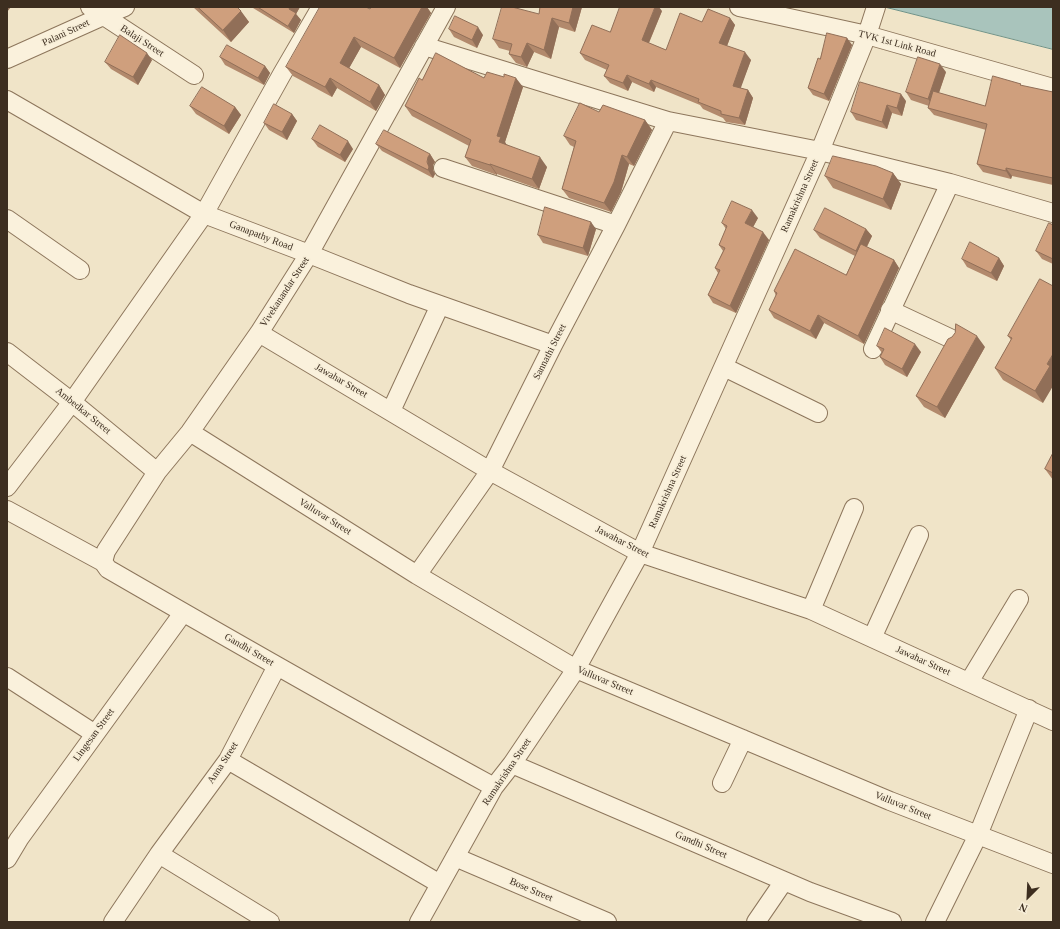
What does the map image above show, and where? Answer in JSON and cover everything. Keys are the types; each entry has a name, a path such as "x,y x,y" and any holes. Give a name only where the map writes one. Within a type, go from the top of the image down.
{"street":[{"name":"Palani Street","path":"7,60 96,11 125,7"},
{"path":"7,487 72,402 204,214 321,7"},
{"name":"Vivekanandar Street","path":"103,562 106,551 157,472 190,432 259,333 309,254 446,7"},
{"name":"TVK 1st Link Road","path":"739,7 867,35 1053,88"},
{"name":"Ramakrishna Street","path":"419,922 494,787 512,764 576,669 640,554 820,151 867,35 876,7"},
{"name":"Balaji Street","path":"96,11 194,75"},
{"path":"424,46 668,121 820,151 950,183 1053,213"},
{"name":"Ganapathy Road","path":"7,100 204,214 409,294 553,345"},
{"name":"Sannathi Street","path":"417,575 490,471 668,121"},
{"path":"443,168 616,225"},
{"path":"873,349 950,183"},
{"path":"7,219 80,270"},
{"path":"391,411 440,305"},
{"path":"890,310 954,340"},
{"name":"Jawahar Street","path":"259,333 490,471 640,554 811,610 1053,721"},
{"name":"Ambedkar Street","path":"7,352 72,402 157,472"},
{"path":"724,367 818,413"},
{"name":"Valluvar Street","path":"190,432 417,575 576,669 890,801 1053,864"},
{"path":"811,610 854,508"},
{"name":"Gandhi Street","path":"7,510 103,562 108,569 184,613 494,787"},
{"path":"872,638 919,535"},
{"path":"969,682 1019,598"},
{"name":"Lingesan Street","path":"7,859 13,834 95,734 184,613"},
{"name":"Anna Street","path":"113,922 159,854 228,760 277,666"},
{"path":"7,677 95,734"},
{"path":"935,922 978,835 1029,709"},
{"path":"722,783 743,739"},
{"path":"228,760 440,884"},
{"name":"Gandhi Street","path":"512,764 810,892 892,922"},
{"path":"159,854 270,922"},
{"name":"Bose Street","path":"455,857 607,922"},
{"path":"756,922 784,881"}],"water":[{"path":"885,7 1053,7 1053,49"}],"building":[{"path":"198,7 237,7 241,11 223,30"},
{"path":"258,7 290,7 289,9 296,13 288,26"},
{"path":"320,7 366,7 370,9 371,7 422,7 394,58 354,37 340,63 379,85 370,102 330,78 325,87 286,67"},
{"path":"502,7 512,7 539,14 540,7 573,7 569,23 552,18 544,50 527,43 521,57 509,54 512,44 493,39"},
{"path":"620,7 655,7 642,40 666,50 680,13 702,22 708,9 730,18 719,43 745,52 733,86 748,90 739,118 721,114 721,111 698,102 699,99 651,80 649,84 627,75 623,83 604,76 609,65 580,53 592,25 610,32"},
{"path":"455,16 478,27 472,40 449,29"},
{"path":"827,33 847,38 824,94 808,88 818,58 820,59"},
{"path":"120,35 147,53 133,77 105,62"},
{"path":"227,45 265,66 258,78 220,57"},
{"path":"436,53 484,78 487,72 504,77 504,74 516,78 497,136 501,137 499,142 540,157 532,179 465,157 471,140 405,106 419,78 422,80"},
{"path":"918,57 940,64 928,99 906,92"},
{"path":"993,76 1021,84 1020,85 1053,92 1053,178 1006,168 1006,171 977,164 987,124 928,108 933,91 985,106"},
{"path":"860,82 901,94 897,108 887,105 882,122 851,112"},
{"path":"202,87 235,107 224,126 190,106"},
{"path":"580,103 599,112 603,105 645,120 627,157 622,155 614,182 604,203 562,189 576,141 564,136"},
{"path":"274,104 292,114 282,132 264,123"},
{"path":"320,125 348,141 340,155 312,139"},
{"path":"384,130 430,154 427,162 429,167 428,170 376,144"},
{"path":"833,156 876,166 893,173 883,199 825,176"},
{"path":"732,201 752,210 745,223 763,232 730,306 708,295 720,270 715,268 725,248 719,245 727,226 722,223"},
{"path":"545,207 591,222 583,248 538,235"},
{"path":"825,208 866,229 856,251 814,230"},
{"path":"1049,223 1053,225 1053,259 1036,251"},
{"path":"970,242 999,258 991,273 962,259"},
{"path":"861,244 894,260 858,336 818,315 810,331 769,310 777,293 774,291 795,249 846,275"},
{"path":"1040,279 1053,286 1053,354 1047,364 1050,366 1035,391 995,368 1012,338 1008,336"},
{"path":"956,324 977,336 937,407 916,396 948,339 955,333"},
{"path":"885,328 915,344 902,369 880,357 884,349 877,346"},
{"path":"1053,453 1053,473 1045,469"}]}
